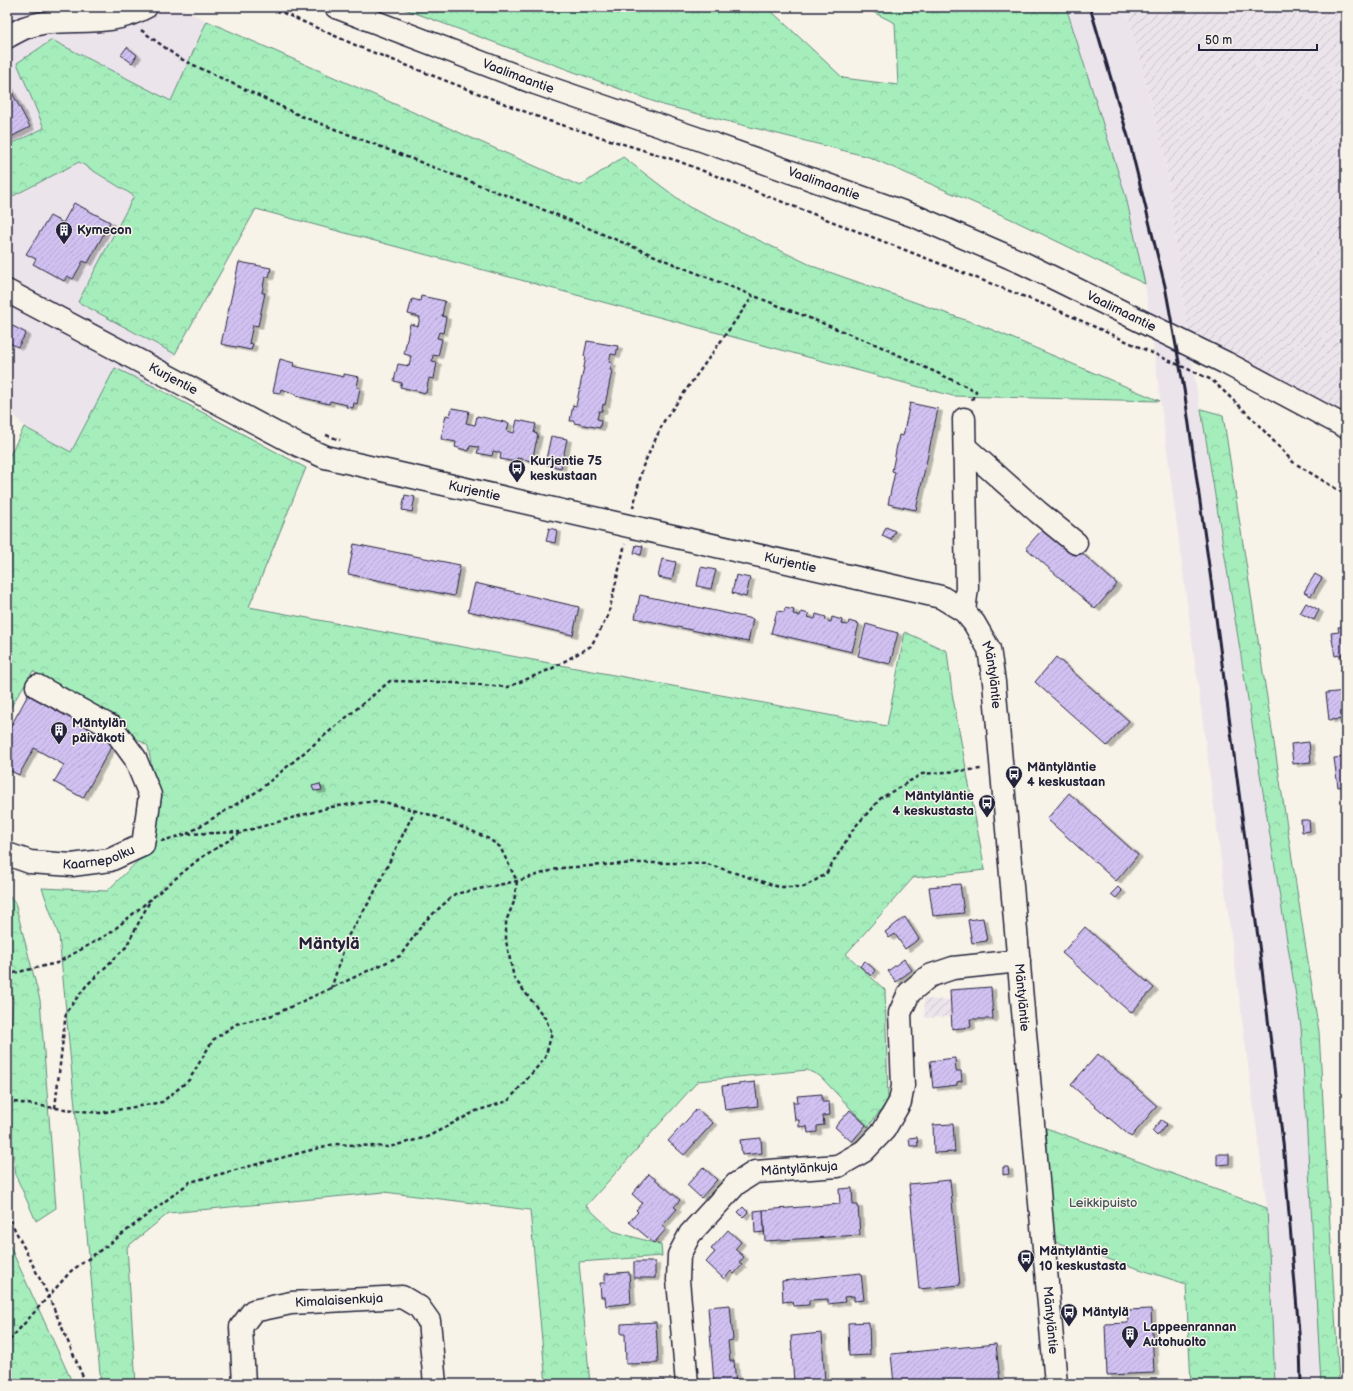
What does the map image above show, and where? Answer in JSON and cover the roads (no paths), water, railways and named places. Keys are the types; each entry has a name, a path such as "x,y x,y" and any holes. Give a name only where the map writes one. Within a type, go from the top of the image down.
{"street":[{"path":"7,37 24,28 51,23 104,20 125,17 146,7"},
{"name":"Vaalimaantie","path":"336,7 534,83 696,138 917,217 1024,263 1295,399 1346,427"},
{"name":"Kurjentie","path":"7,291 296,444 325,457 632,513 941,597 967,613"},
{"name":"Vaalimaantie","path":"1295,399 1346,438"},
{"path":"964,419 967,613"},
{"path":"965,447 1038,512 1076,543"},
{"name":"Mäntyläntie","path":"967,613 989,648 994,682 1056,1384"},
{"name":"Kaarnepolku","path":"7,854 30,862 72,865 110,860 143,845 150,795 135,758 113,728 37,686"},
{"name":"Mäntylänkuja","path":"687,1384 678,1280 679,1255 690,1234 736,1184 755,1172 838,1166 864,1152 884,1130 900,1102 903,1086 900,1013 909,993 929,976 952,968 1019,961"},
{"name":"Kimalaisenkuja","path":"244,1384 241,1327 253,1311 292,1303 402,1297 419,1308 429,1321 435,1384"}],"railway":[{"path":"1090,7 1129,140 1165,286 1184,389 1211,580 1259,945 1283,1142 1300,1345 1301,1384"}],"place":[{"name":"Kymecon","path":"64,245"},
{"name":"Kurjentie 75 keskustaan","path":"517,483"},
{"name":"Mäntylän päiväkoti","path":"59,745"},
{"name":"Mäntyläntie 4 keskustaan","path":"1014,789"},
{"name":"Mäntyläntie 4 keskustasta","path":"987,818"},
{"name":"Mäntyläntie 10 keskustasta","path":"1026,1273"},
{"name":"Mäntylä","path":"1069,1327"},
{"name":"Lappeenrannan Autohuolto","path":"1130,1349"}],"district":[{"name":"Mäntylä","path":"329,944"}],"park label":[{"name":"Leikkipuisto","path":"1103,1203"}]}
